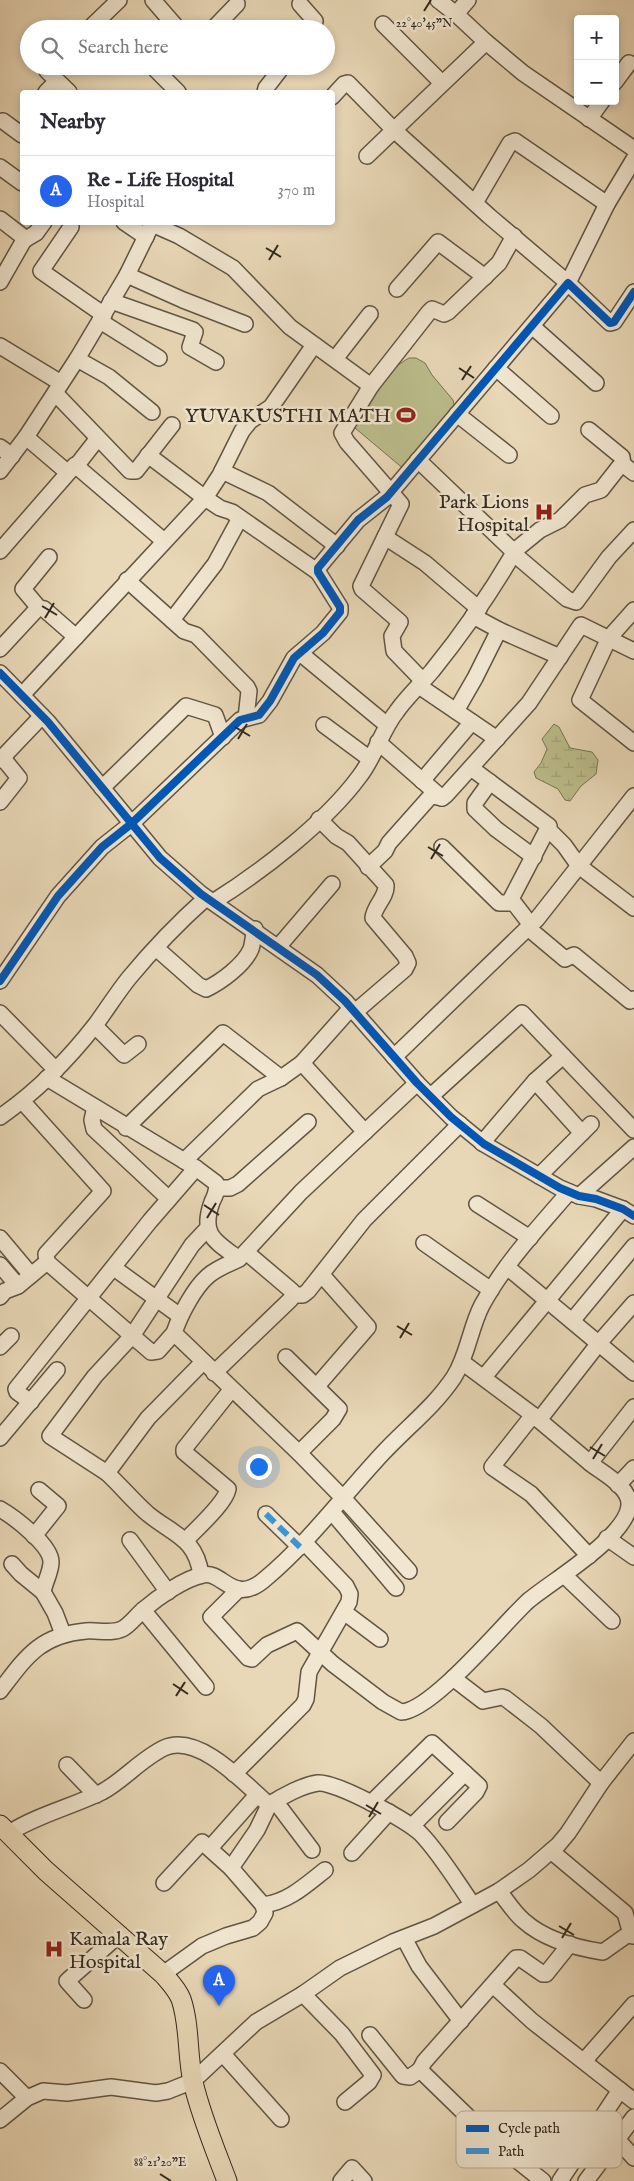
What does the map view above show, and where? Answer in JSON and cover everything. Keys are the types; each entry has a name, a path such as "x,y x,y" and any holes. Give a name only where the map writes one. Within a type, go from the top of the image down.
{"main road":[{"path":"4,1829 46,1871 120,1934 163,1974 180,1998 193,2081 203,2117 227,2181"}],"street":[{"path":"98,20 119,0"},
{"path":"153,0 170,20"},
{"path":"438,0 523,73 634,149"},
{"path":"456,14 468,0"},
{"path":"222,20 240,1"},
{"path":"300,1 314,20"},
{"path":"383,24 442,83"},
{"path":"367,156 486,42"},
{"path":"619,77 629,63"},
{"path":"51,75 67,90"},
{"path":"161,75 176,90"},
{"path":"266,90 276,75"},
{"path":"48,90 56,80"},
{"path":"335,94 344,84 348,83 394,130 568,283 610,323 614,322 634,292"},
{"path":"589,119 599,105"},
{"path":"3,121 20,134"},
{"path":"475,203 510,143 515,141 606,204"},
{"path":"318,572 318,568 358,520 391,493 533,327 568,283 606,204 634,159"},
{"path":"0,167 20,182"},
{"path":"0,218 26,238"},
{"path":"0,282 26,238 36,233 42,225"},
{"path":"70,225 41,271 102,318 159,358"},
{"path":"137,225 179,236 233,268 290,327 371,386"},
{"path":"0,471 26,437 102,318 127,276 150,228"},
{"path":"497,739 456,711 421,683 394,651 392,636 400,622 362,589 361,585 401,505 347,442 342,433 371,386 431,310 446,314 502,258 514,236"},
{"path":"397,289 438,242 485,277"},
{"path":"127,276 245,324"},
{"path":"111,302 193,330 195,332 190,347 216,362"},
{"path":"335,359 370,314"},
{"path":"533,327 596,383"},
{"path":"22,695 205,498 222,471 242,431 250,421 271,407 314,345"},
{"path":"0,346 58,388 98,438 130,471 136,471 172,425"},
{"path":"77,358 109,378 152,412"},
{"path":"496,368 551,416"},
{"path":"457,414 509,455"},
{"path":"1,1114 23,1102 52,1074 95,1026 129,978 189,913 209,900 240,885 299,838 345,795 360,776 387,725 476,612 513,552 540,530 560,520 585,495 601,490 616,470 629,465 589,430"},
{"path":"26,437 72,468 164,540"},
{"path":"0,551 98,438"},
{"path":"0,447 12,456"},
{"path":"0,981 58,896 102,847 131,824 240,720 257,716 267,706 292,662 323,633 340,611 318,572 240,518 205,498 148,455"},
{"path":"418,460 513,552 568,598 576,602 609,557 634,530"},
{"path":"222,471 268,493 337,546"},
{"path":"172,620 215,564 240,518"},
{"path":"385,538 425,563 476,612 499,630 560,657"},
{"path":"49,557 23,589 40,608 44,609 76,638"},
{"path":"127,580 184,631 196,634 248,689 246,718"},
{"path":"0,649 33,612 40,608"},
{"path":"634,610 609,638 580,700 634,743"},
{"path":"442,798 529,703 581,624 634,651"},
{"path":"456,711 499,630"},
{"path":"300,653 387,725"},
{"path":"0,673 42,716 160,858 209,900 279,946 317,975 353,1010 417,1083 482,1143 574,1194 596,1199 629,1212 547,1300 484,1377"},
{"path":"102,788 186,706 215,715 223,737"},
{"path":"0,802 19,778 1,758 42,716"},
{"path":"422,781 472,722"},
{"path":"324,725 370,759"},
{"path":"378,742 442,798"},
{"path":"471,768 547,824 549,830 564,845 579,866 634,908"},
{"path":"490,782 475,803 475,809 496,829 534,857"},
{"path":"368,866 429,798 433,796 442,798"},
{"path":"394,1057 530,926 634,796"},
{"path":"31,1402 17,1392 16,1389 169,1199 190,1165 258,1089 281,1078 302,1063 353,1010 405,969 408,963 405,956 373,918 373,914 387,888 384,881 348,843 336,836 319,819"},
{"path":"549,830 512,896 513,903 530,926 564,959 574,955 630,1001 634,999"},
{"path":"442,847 499,903 513,903"},
{"path":"279,946 332,884"},
{"path":"156,948 198,986 206,989 234,969 243,960 251,949 254,929"},
{"path":"0,1013 52,1074 95,1108 190,1165 214,1182 217,1188 208,1215 207,1229 214,1240 242,1256 292,1291 293,1295"},
{"path":"431,1096 522,1013 634,1130"},
{"path":"95,1026 124,1055 138,1044"},
{"path":"126,1128 223,1033 281,1078"},
{"path":"482,1143 535,1082 563,1056"},
{"path":"302,1063 365,1132"},
{"path":"535,1082 587,1129 539,1176"},
{"path":"23,1102 104,1191 46,1254 47,1262 151,1352 156,1352 174,1333 180,1316 206,1277 242,1256 301,1192 417,1083"},
{"path":"95,1108 93,1125 98,1134 169,1199"},
{"path":"217,1188 230,1188 238,1184 308,1122"},
{"path":"293,1295 305,1294 322,1275 344,1242 364,1220 460,1124"},
{"path":"0,1691 30,1654 50,1638 84,1631 117,1630 127,1625 143,1610 168,1592 201,1575 211,1576 239,1589 248,1589 257,1585 302,1544 344,1499 381,1455 435,1402 462,1362 476,1318 491,1290 530,1238 574,1194 634,1147"},
{"path":"477,1204 530,1238"},
{"path":"201,1575 195,1553 186,1540 148,1514 107,1473 50,1435 95,1376 132,1336 192,1245 207,1229"},
{"path":"0,1238 31,1275"},
{"path":"424,1243 491,1290"},
{"path":"572,1321 634,1246"},
{"path":"0,1297 5,1291 18,1286 47,1262"},
{"path":"0,1265 18,1286"},
{"path":"507,1267 634,1373"},
{"path":"114,1268 155,1300 180,1316"},
{"path":"316,1386 368,1327 322,1275"},
{"path":"107,1473 148,1418 291,1299 293,1295"},
{"path":"589,1556 531,1494 492,1467 634,1303"},
{"path":"174,1333 208,1368 299,1453 344,1499 409,1571"},
{"path":"0,1347 11,1336"},
{"path":"286,1357 338,1407 339,1411 299,1453"},
{"path":"239,1589 211,1616 248,1658 252,1659 267,1645 296,1631 320,1653 384,1702 401,1712 412,1710 439,1691 529,1601 589,1556 616,1530 628,1507 627,1497 618,1485 536,1417 462,1362"},
{"path":"1,1434 58,1370"},
{"path":"186,1540 226,1495 228,1489 184,1452 184,1449 232,1390"},
{"path":"590,1463 634,1407"},
{"path":"618,1485 634,1468"},
{"path":"34,1536 58,1506 39,1490"},
{"path":"0,1509 34,1536 46,1549 51,1558 43,1592"},
{"path":"332,1512 396,1588"},
{"path":"234,1774 304,1705 309,1672 344,1612 350,1598 348,1590 302,1544 266,1514"},
{"path":"608,1538 634,1557"},
{"path":"130,1540 168,1592"},
{"path":"12,1564 20,1574 43,1592 55,1613 63,1634"},
{"path":"564,1575 612,1622"},
{"path":"143,1610 206,1687"},
{"path":"344,1612 380,1639"},
{"path":"453,1678 483,1701 505,1698 541,1726 601,1783"},
{"path":"0,2120 26,2098 43,2091 67,2093 111,2087 147,2093 162,2092 193,2081 256,2022 303,1994 340,1968 434,1926 499,1892 551,1851 573,1827 601,1783 634,1741"},
{"path":"371,1803 431,1743 466,1773 479,1788 447,1822"},
{"path":"4,1829 65,1809 96,1794 118,1782 160,1751 174,1745 194,1748 209,1755 234,1774 272,1803 312,1850"},
{"path":"66,1764 96,1794"},
{"path":"412,1826 466,1773"},
{"path":"231,1868 258,1830 272,1803 311,1785 325,1783 371,1803 412,1826 432,1846 473,1905"},
{"path":"210,1848 258,1794"},
{"path":"352,1852 388,1812"},
{"path":"163,1974 202,1946 253,1928 264,1916 263,1905 231,1868 204,1842 164,1883"},
{"path":"499,1892 527,1924 570,1944 603,1952 627,1935 633,1935 625,1913 551,1851"},
{"path":"263,1905 281,1902 325,1870"},
{"path":"84,2000 67,1981 120,1934"},
{"path":"404,1938 419,1966 462,2021"},
{"path":"370,2036 403,2076 410,2077 420,2070 424,2062 517,1958 546,1974 570,1944"},
{"path":"493,1985 532,2021 634,2101"},
{"path":"303,1994 342,2034 373,2075 369,2082 345,2102"},
{"path":"584,2061 634,2004"},
{"path":"223,2054 281,2119"},
{"path":"420,2070 462,2111"},
{"path":"0,2071 26,2098"},
{"path":"606,2111 620,2090"},
{"path":"622,2133 634,2117"},
{"path":"622,2145 634,2158"},
{"path":"341,2181 352,2168 364,2181"},
{"path":"527,2168 543,2181"},
{"path":"560,2181 569,2168"},
{"path":"586,2181 596,2168"}],"green space":[{"name":"YUVAKUSTHI MATH","path":"409,358 416,358 425,363 432,375 453,400 455,409 405,470 355,428 354,425 368,408 387,375"},
{"path":"554,724 559,727 570,748 592,752 598,760 596,774 581,786 570,801 565,800 558,789 536,778 534,772 541,763 547,749 542,739"}],"marked path":[{"path":"266,1514 300,1547"}],"cycle path":[{"path":"0,981 58,896 102,847 131,824 240,720 259,715 270,701 294,658 323,633 340,612 340,607 318,572 318,568 358,520 387,497 568,283 610,323 614,322 634,292"},
{"path":"0,673 48,722 160,858 201,894 317,975 345,1001 417,1083 451,1117 484,1144 560,1188 579,1196 596,1199 623,1209 634,1216"}],"place":[{"name":"YUVAKUSTHI MATH","path":"406,415"},
{"name":"Park Lions Hospital","path":"544,512"},
{"name":"Kamala Ray Hospital","path":"54,1949"},
{"name":"Re - Life Hospital","path":"219,2006"}]}
